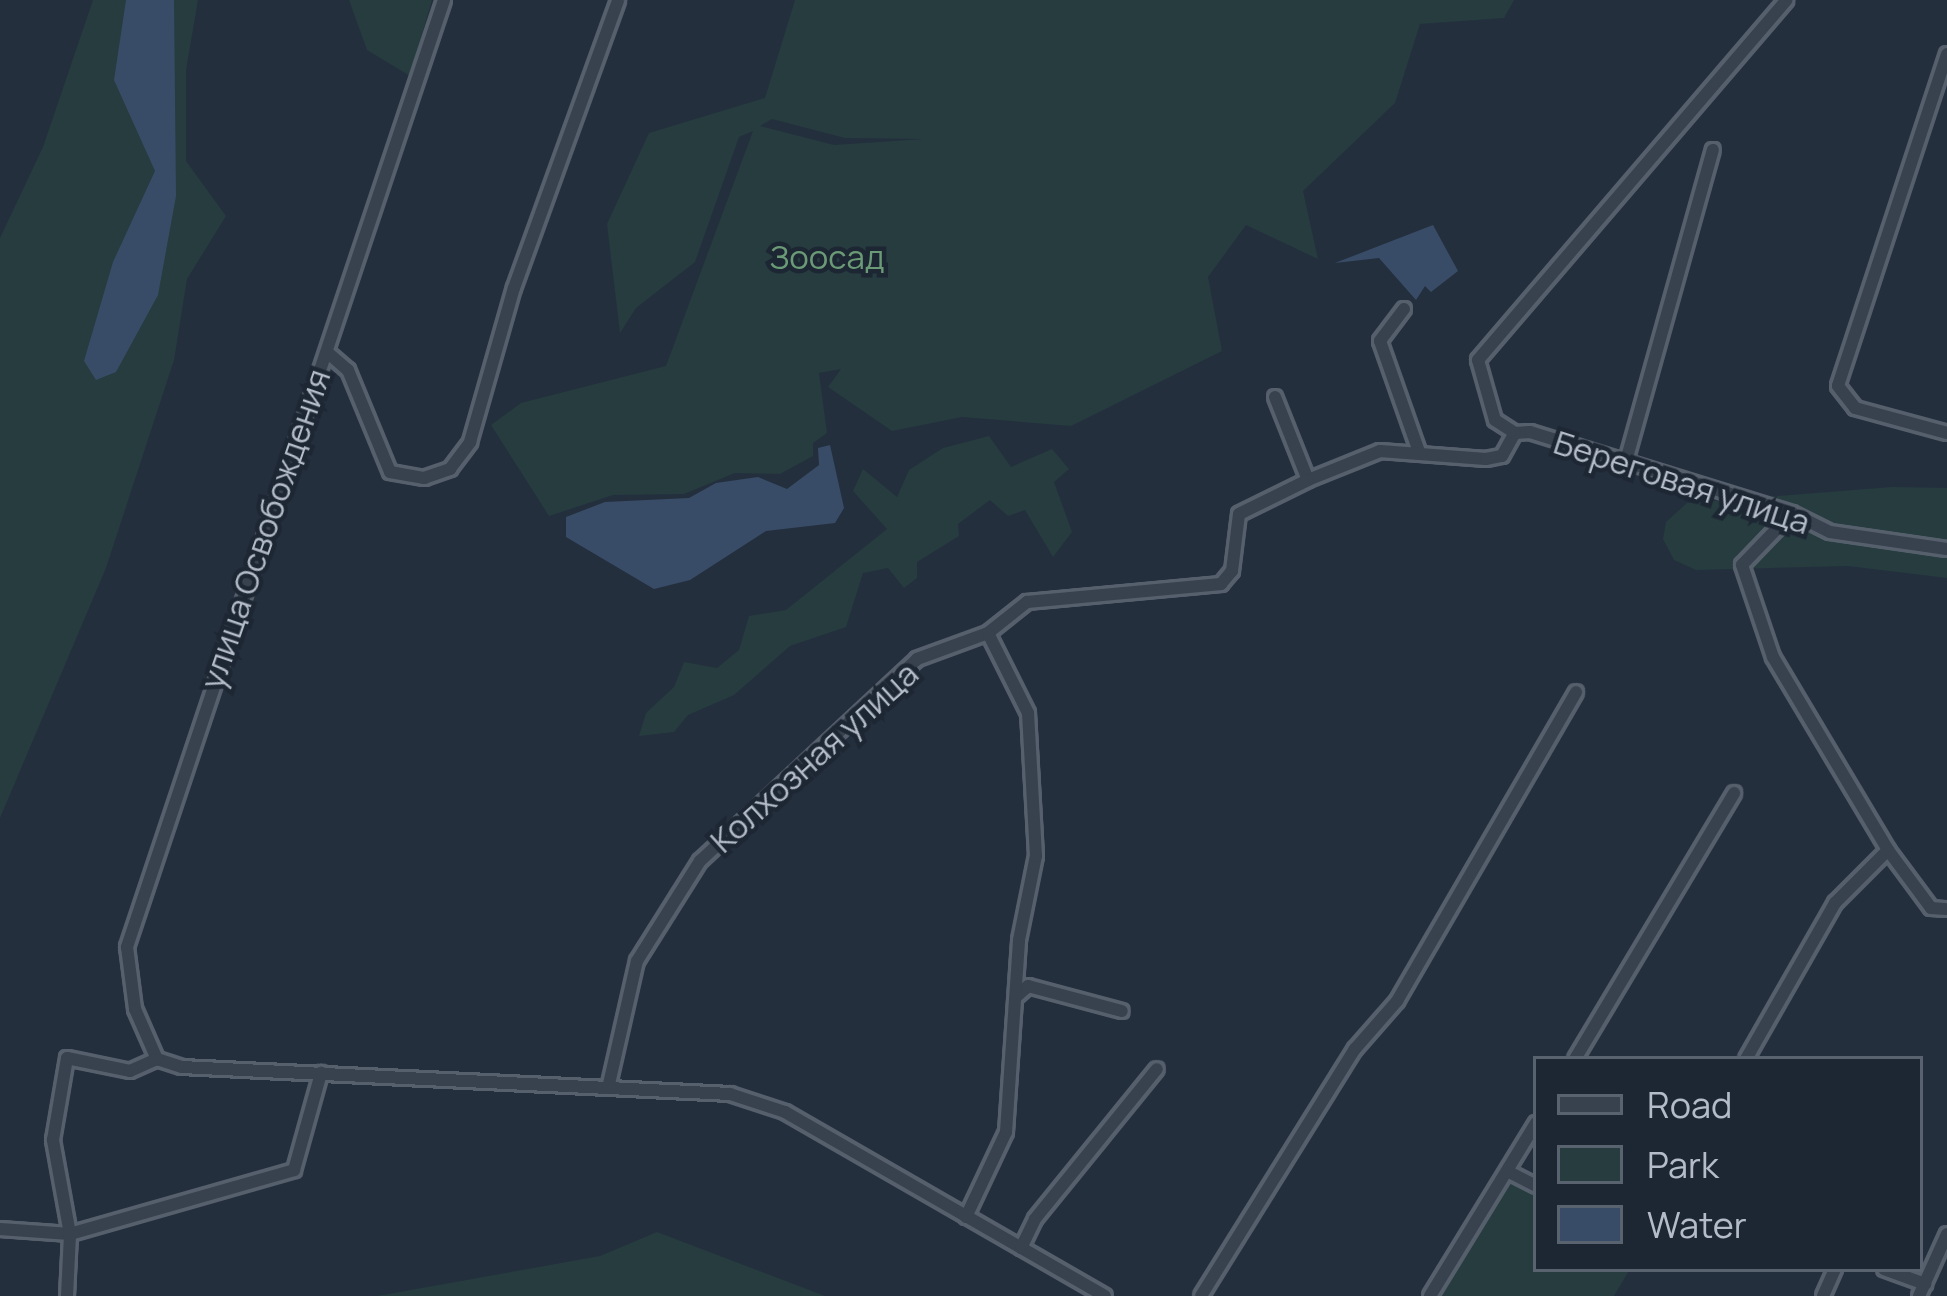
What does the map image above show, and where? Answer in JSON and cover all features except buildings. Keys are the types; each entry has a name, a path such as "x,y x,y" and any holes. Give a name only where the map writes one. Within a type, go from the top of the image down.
{"street":[{"name":"улица Освобождения","path":"157,1059 135,1009 127,946 444,0"},
{"path":"327,352 348,370 390,472 424,478 450,469 470,442 514,288 618,0"},
{"path":"1515,433 1495,421 1478,360 1787,0"},
{"path":"1947,53 1838,386 1855,408 1947,433"},
{"path":"1626,460 1713,150"},
{"path":"1404,309 1380,341 1419,452"},
{"path":"1275,397 1308,479"},
{"name":"Береговая улица","path":"1308,479 1380,451 1486,459 1502,456 1515,433 1626,460 1792,513 1830,532 1947,549"},
{"name":"Колхозная улица","path":"609,1084 637,961 700,861 917,659 988,633 1027,602 1221,584 1232,571 1239,514 1308,479"},
{"path":"1792,513 1745,555 1746,583 1773,657 1888,850 1931,908 1947,910"},
{"path":"966,1217 1006,1132 1018,940 1036,856 1028,713 988,633"},
{"path":"1201,1296 1355,1049 1397,1001 1576,692"},
{"path":"1577,1056 1734,793"},
{"path":"1748,1056 1835,902 1888,850"},
{"path":"1017,996 1028,986 1122,1011"},
{"path":"67,1296 70,1234 53,1140 67,1058 130,1071 157,1059 182,1067 609,1084 730,1094 785,1112 1105,1296"},
{"path":"1021,1248 1035,1219 1157,1069"},
{"path":"0,1229 70,1234 294,1170 321,1073"},
{"path":"1430,1296 1533,1128"},
{"path":"1507,1171 1533,1184"},
{"path":"1889,1272 1922,1290 1947,1234"}],"green space":[{"path":"93,0 198,0 186,70 186,161 226,216 187,279 174,360 106,568 0,818 0,238 43,147"},
{"path":"349,0 432,0 410,76 367,50"},
{"name":"Зоосад","path":"795,0 1514,0 1504,18 1420,24 1395,103 1303,191 1318,259 1246,225 1208,277 1222,351 1071,426 962,417 892,431 828,387 841,369 819,373 827,433 813,443 813,456 780,474 735,473 684,494 613,495 549,516 491,425 521,403 666,366 753,131 739,137 695,262 636,308 620,333 607,224 649,133 765,98","holes":["772,119 845,138 923,139 834,145 760,126"]},
{"path":"989,436 1011,467 1052,449 1069,469 1054,482 1072,532 1053,557 1025,510 1008,516 990,500 958,524 959,536 917,562 917,578 904,588 888,568 863,573 846,627 790,646 734,695 688,715 674,732 639,736 646,713 674,687 684,662 717,668 739,650 749,616 786,610 887,529 853,491 863,469 897,497 909,470 943,448"},
{"path":"1892,487 1947,488 1947,578 1848,566 1696,570 1674,560 1663,539 1666,522 1687,503"},
{"path":"1510,1181 1533,1194 1533,1272 1628,1272 1614,1296 1442,1296"},
{"path":"657,1232 825,1296 377,1296 600,1256"}],"water":[{"path":"126,0 174,0 176,196 158,295 116,372 96,380 84,361 113,262 155,171 114,80"},
{"path":"1433,225 1458,271 1431,292 1425,286 1416,300 1379,258 1335,263"},
{"path":"830,445 844,508 835,523 766,531 690,580 654,589 566,537 566,517 605,502 689,498 716,483 758,477 787,489 819,465 818,448"}]}
